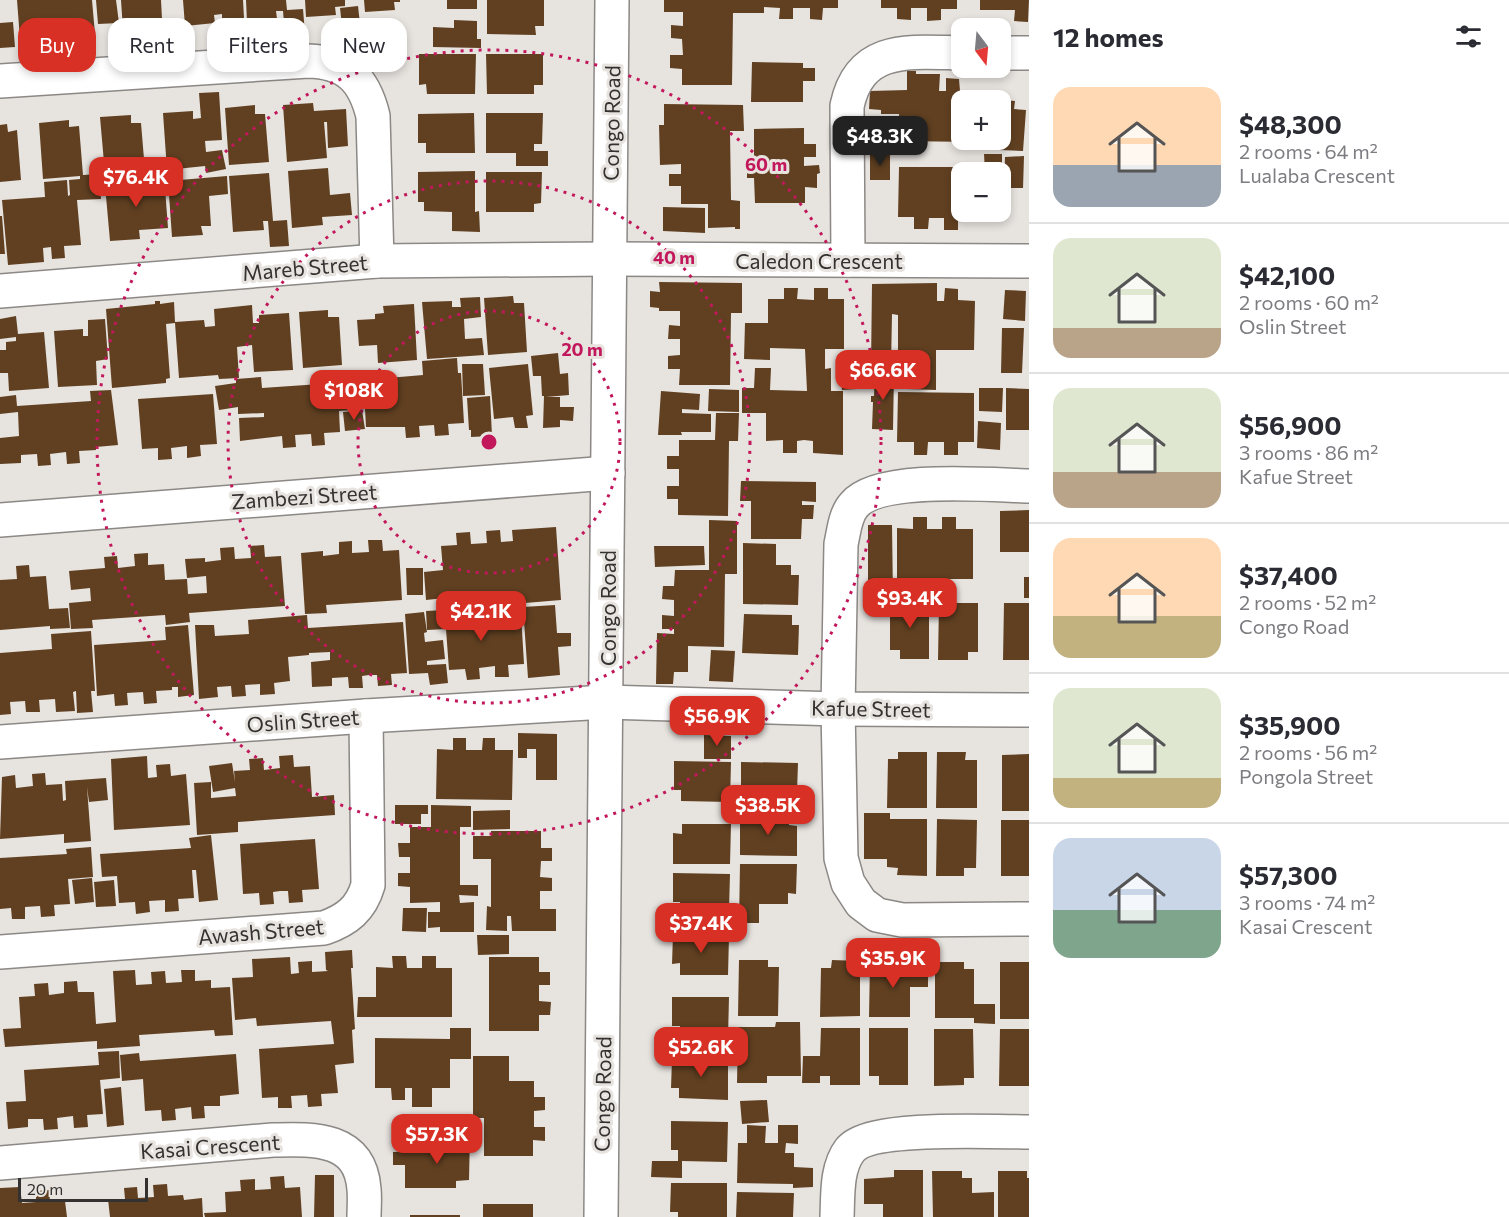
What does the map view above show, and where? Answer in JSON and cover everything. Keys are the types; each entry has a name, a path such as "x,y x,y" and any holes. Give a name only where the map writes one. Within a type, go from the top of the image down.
{"street":[{"name":"Congo Road","path":"601,1217 612,0"},
{"path":"848,260 847,106 851,88 862,70 883,57 911,52 951,53"},
{"path":"1011,53 1029,53"},
{"path":"0,81 308,61 326,61 342,68 358,80 363,87 368,95 373,116 377,261"},
{"name":"Caledon Crescent","path":"610,259 1029,261"},
{"name":"Mareb Street","path":"0,291 377,261 610,259"},
{"name":"Zambezi Street","path":"0,520 608,472"},
{"path":"1029,486 895,487 867,495 854,504 846,520 841,544 838,709 841,858 848,883 861,903 877,915 902,920 1029,919"},
{"name":"Kafue Street","path":"606,702 838,709 1029,710"},
{"name":"Oslin Street","path":"0,742 366,716 606,702"},
{"name":"Awash Street","path":"0,952 324,928 351,915 365,897 368,885 366,716"},
{"path":"837,1217 842,1166 849,1151 859,1142 877,1137 935,1131 1029,1132"},
{"name":"Kasai Crescent","path":"0,1162 273,1140 314,1139 337,1145 353,1158 360,1170 364,1186 364,1217"}],"building":[{"path":"17,0 92,0 94,18 18,18"},
{"path":"96,0 116,0 118,18 108,18 108,24 98,24"},
{"path":"121,0 161,0 162,18 122,18"},
{"path":"183,0 243,0 244,18 222,18 222,14 214,15 214,18 207,18 207,24 195,25 195,18 184,18"},
{"path":"246,0 286,0 287,10 303,9 304,18 284,18 283,11 276,11 277,18 247,18"},
{"path":"305,0 345,0 345,6 335,7 336,15 306,17"},
{"path":"364,0 400,0 400,2 394,2 395,10 365,12"},
{"path":"447,0 477,0 477,9 447,9"},
{"path":"487,0 544,0 544,26 535,26 536,35 487,34"},
{"path":"664,0 838,0 838,8 823,8 822,20 810,19 810,8 793,8 793,19 779,19 780,8 764,7 764,13 733,13 732,85 682,85 682,69 670,68 670,55 683,55 682,39 671,38 671,25 683,26 683,12 664,12"},
{"path":"881,0 957,0 957,9 941,9 941,20 927,21 927,8 911,8 911,20 897,19 897,8 881,8"},
{"path":"980,0 1029,0 1028,22 1014,21 1015,10 980,10"},
{"path":"358,6 359,18 341,18 340,8"},
{"path":"454,20 477,21 477,39 481,39 481,48 433,47 433,27 454,28"},
{"path":"13,22 15,47 0,48 0,23"},
{"path":"419,54 476,54 475,94 427,94 426,84 419,85"},
{"path":"486,54 543,54 543,85 534,85 534,94 487,94"},
{"path":"752,62 803,63 803,68 815,68 815,81 803,81 803,102 751,102"},
{"path":"907,71 916,71 916,74 940,74 939,91 946,91 946,78 959,79 960,90 951,90 951,142 899,141 899,114 881,114 881,110 869,109 870,91 907,90"},
{"path":"219,92 222,140 205,141 206,152 222,150 226,169 206,173 205,166 167,170 163,113 193,111 193,119 201,118 199,93"},
{"path":"1011,101 1015,101 1014,109 1026,110 1023,151 999,150 1011,150"},
{"path":"313,103 314,111 346,109 348,146 328,148 327,122 324,122 327,158 287,162 283,105"},
{"path":"664,104 743,105 744,131 730,131 731,200 740,201 740,229 735,229 735,227 708,228 708,204 681,204 681,186 669,186 669,174 681,174 681,164 660,165 659,125 664,125"},
{"path":"255,105 255,114 265,114 269,162 229,165 225,108"},
{"path":"474,113 475,153 426,153 426,143 418,143 418,114"},
{"path":"486,113 543,113 542,144 534,144 534,151 548,151 548,166 516,166 516,153 486,153"},
{"path":"131,115 131,123 141,123 145,171 105,174 100,117"},
{"path":"69,120 69,127 79,126 83,175 99,174 101,199 77,200 81,245 64,246 65,258 52,259 51,247 43,248 44,262 8,265 2,200 45,197 44,182 67,180 68,196 70,195 69,180 80,179 80,176 43,179 39,123"},
{"path":"7,124 8,132 17,130 21,180 0,182 0,125"},
{"path":"804,128 804,144 816,144 816,157 804,157 804,166 819,165 817,188 805,187 805,203 755,203 754,178 747,178 747,166 754,166 754,129"},
{"path":"870,154 890,155 890,180 870,180"},
{"path":"984,154 1002,154 1002,162 984,162"},
{"path":"1024,156 1023,188 1011,188 1011,162 1005,162 1005,157"},
{"path":"899,167 951,167 951,222 958,222 958,230 944,230 944,218 929,218 928,229 914,229 914,217 898,217"},
{"path":"328,168 330,195 350,193 352,215 322,217 323,225 292,228 288,171"},
{"path":"475,171 475,212 479,211 480,232 452,231 452,212 424,211 424,202 418,202 418,172"},
{"path":"486,172 542,172 541,203 534,204 534,212 486,212"},
{"path":"269,173 273,221 287,220 289,246 270,247 268,221 263,221 264,230 233,232 229,176"},
{"path":"164,175 168,228 139,230 140,239 110,241 105,185 142,182 141,177"},
{"path":"227,176 228,194 209,196 211,226 201,226 203,235 172,237 168,181"},
{"path":"663,207 705,208 705,233 663,231"},
{"path":"0,216 2,216 5,254 0,254"},
{"path":"659,282 742,283 742,313 731,313 730,385 679,385 680,369 668,369 668,356 680,355 680,339 668,339 669,325 680,326 680,311 659,311 659,308 650,307 650,291 660,292"},
{"path":"937,283 937,301 944,301 945,288 958,289 958,300 975,301 974,350 936,350 936,390 906,389 907,369 916,369 916,350 898,350 898,315 892,314 891,366 871,366 872,284"},
{"path":"784,288 798,288 797,299 814,300 814,288 828,288 828,299 844,299 844,349 825,349 825,369 831,368 831,391 843,391 843,455 813,453 813,441 804,440 797,441 797,453 783,453 783,440 766,441 766,413 742,413 742,388 754,388 755,368 771,368 770,390 807,391 805,349 770,348 770,360 744,359 745,323 768,323 768,299 784,299"},
{"path":"1005,290 1026,291 1025,321 1003,319"},
{"path":"513,296 514,303 524,303 527,352 488,355 484,298"},
{"path":"480,297 481,317 464,319 465,339 482,338 484,355 427,359 422,302 452,301 452,307 461,307 460,298"},
{"path":"155,301 160,301 160,304 174,302 175,322 204,320 205,327 215,326 214,309 252,305 253,323 259,323 259,315 289,313 293,370 254,372 252,345 237,347 239,378 219,379 218,375 179,378 175,323 166,324 170,378 166,379 166,383 112,388 106,309 155,304"},
{"path":"414,304 417,360 378,363 377,345 359,346 357,320 375,319 375,314 384,313 383,306"},
{"path":"328,310 328,317 339,317 342,365 303,368 299,312"},
{"path":"16,316 18,334 44,332 49,388 9,391 8,373 0,373 0,350 6,350 6,342 16,341 16,337 0,339 0,319"},
{"path":"105,319 108,359 96,361 97,385 58,387 54,331 83,329 83,336 88,336 88,320"},
{"path":"1002,328 1024,328 1022,373 1001,373"},
{"path":"558,353 560,374 568,373 569,395 546,397 560,397 560,407 574,407 573,421 560,420 560,427 543,428 544,396 542,396 541,376 533,376 531,356"},
{"path":"457,358 458,373 461,373 464,423 448,424 449,435 435,436 434,425 419,426 420,437 406,438 405,427 366,427 365,409 339,411 340,432 324,433 325,445 312,446 311,434 295,435 296,447 283,448 282,436 240,441 239,418 264,417 264,413 238,414 238,407 219,410 215,386 236,383 236,379 261,377 262,388 335,383 334,374 387,373 388,378 423,375 422,361"},
{"path":"462,364 483,364 485,395 463,396"},
{"path":"528,364 533,415 526,416 528,428 515,428 513,417 494,419 489,368"},
{"path":"871,369 872,388 842,390 841,371"},
{"path":"875,372 894,372 893,430 872,429 873,402 871,402 871,396 874,396"},
{"path":"979,388 1003,388 1002,412 979,411"},
{"path":"1006,388 1029,389 1029,430 1006,430"},
{"path":"709,389 739,390 739,412 708,411"},
{"path":"111,390 118,445 79,451 80,463 67,464 66,452 50,454 51,465 38,466 37,454 21,455 21,463 0,464 0,438 19,436 18,412 0,414 0,397 16,395 17,406 91,401 90,391"},
{"path":"661,391 700,394 699,410 682,409 682,413 711,414 711,432 658,435"},
{"path":"898,392 974,393 974,442 958,442 958,455 944,455 944,442 928,442 927,455 914,455 914,442 897,442"},
{"path":"213,394 217,444 200,445 201,456 187,458 187,446 171,448 172,459 158,460 158,448 142,449 138,399"},
{"path":"490,396 492,436 471,437 467,398"},
{"path":"362,410 365,429 345,431 343,412"},
{"path":"716,413 739,413 738,441 729,441 728,516 678,515 678,499 667,499 667,486 679,486 679,469 667,469 667,456 679,456 679,440 715,440"},
{"path":"978,421 1001,423 1000,450 977,448"},
{"path":"741,481 816,482 816,502 802,501 802,505 814,505 813,519 802,519 801,539 751,539 751,501 740,501"},
{"path":"1029,510 1029,552 1000,552 1000,511"},
{"path":"913,517 927,517 927,529 942,529 942,517 956,517 956,529 973,529 973,579 934,579 934,598 897,598 897,528 913,529"},
{"path":"709,520 737,521 737,574 725,574 724,647 688,646 688,672 674,672 673,684 656,684 657,633 674,634 674,629 662,629 662,615 674,616 674,600 662,599 663,586 674,586 675,570 709,570"},
{"path":"868,525 892,525 893,597 868,597"},
{"path":"556,527 561,600 513,604 512,591 445,596 445,598 426,600 424,572 443,570 441,546 457,545 456,533 470,532 471,544 487,543 486,531 500,530 501,542 513,541 512,530"},
{"path":"368,540 382,540 383,551 399,550 402,600 326,605 327,613 305,614 301,553 323,551 323,556 339,554 339,542 352,541 352,553 369,552"},
{"path":"743,543 776,544 776,565 791,565 791,575 799,575 798,605 743,604"},
{"path":"264,545 265,557 281,556 285,606 189,613 190,622 166,625 165,615 92,620 93,628 71,629 69,603 91,601 90,588 71,590 69,571 105,568 104,557 117,556 118,568 135,566 134,554 148,553 148,565 164,564 165,580 187,579 188,594 207,593 206,576 187,578 185,559 205,558 205,562 221,560 220,548 234,547 235,559 251,558 250,546"},
{"path":"654,546 704,546 705,565 655,567"},
{"path":"29,565 30,577 46,576 49,609 68,608 70,628 50,629 50,626 0,630 0,580 17,579 16,566"},
{"path":"406,568 423,568 423,595 407,595"},
{"path":"1024,577 1029,577 1029,598 1024,598"},
{"path":"890,602 929,602 929,659 900,659 900,650 890,650"},
{"path":"939,603 978,603 978,652 968,652 968,660 938,660"},
{"path":"1004,603 1029,603 1029,660 1003,660"},
{"path":"555,605 557,633 571,633 571,646 558,647 560,675 528,678 523,607"},
{"path":"445,610 446,619 521,614 524,664 508,665 509,677 495,677 495,666 479,668 480,679 467,680 465,669 449,670 446,629 427,630 426,611"},
{"path":"424,612 427,632 424,633 425,642 443,640 445,659 427,661 427,665 446,664 448,683 430,685 428,673 409,674 405,614"},
{"path":"744,614 792,615 792,625 799,625 798,655 742,653"},
{"path":"307,615 308,628 403,622 407,673 391,674 392,685 378,686 377,675 369,675 362,676 363,688 349,688 348,677 332,678 332,686 312,687 311,662 330,660 330,652 309,653 309,655 288,657 290,681 274,683 275,694 260,695 260,684 245,685 246,696 232,697 231,686 217,687 218,697 199,699 195,625 214,625 215,636 249,634 248,620"},
{"path":"188,625 194,695 178,697 178,687 172,687 172,690 156,691 157,703 144,704 143,692 127,693 128,705 115,706 114,694 97,696 94,645 166,640 165,627"},
{"path":"91,631 95,691 91,691 93,712 77,713 76,691 73,692 75,711 56,712 55,699 39,700 40,712 26,712 25,701 10,702 11,714 0,715 0,653 52,649 51,634"},
{"path":"711,650 735,651 733,682 709,681"},
{"path":"518,733 557,734 557,780 536,780 536,749 527,749 527,758 518,758"},
{"path":"704,735 731,736 731,759 704,759"},
{"path":"453,738 466,738 466,750 482,750 483,738 495,738 495,750 513,750 512,800 436,799 437,749 453,750"},
{"path":"898,752 927,752 927,808 887,808 888,759 898,759"},
{"path":"937,752 966,752 965,760 977,760 977,808 936,808"},
{"path":"1029,754 1029,811 1002,811 1002,755"},
{"path":"293,755 294,767 310,766 312,797 334,795 335,815 238,822 238,832 197,835 194,783 211,782 211,798 236,796 235,788 213,792 209,766 232,763 235,782 234,771 250,770 249,759 263,758 264,770 280,768 279,756"},
{"path":"147,756 148,778 157,777 156,765 170,764 171,776 186,774 190,825 114,830 111,759"},
{"path":"674,761 731,762 730,802 681,801 681,790 674,790"},
{"path":"741,762 798,763 797,792 790,791 789,803 741,802"},
{"path":"45,773 46,785 62,784 63,801 66,800 65,781 106,778 108,800 89,802 87,787 91,841 64,843 64,834 0,839 2,777 15,775 16,788 33,786 32,774"},
{"path":"395,805 428,805 428,814 421,814 421,824 395,824"},
{"path":"431,805 471,806 471,827 460,827 460,885 478,885 478,896 459,895 460,903 474,902 474,932 440,932 440,927 428,928 428,912 440,912 440,902 410,903 410,887 398,886 398,873 410,873 410,857 399,857 398,843 410,843 410,827 431,827"},
{"path":"510,810 510,829 473,830 473,811"},
{"path":"864,813 890,813 890,819 927,819 927,876 897,875 898,868 887,867 887,859 864,859"},
{"path":"740,815 788,815 789,825 797,826 797,856 740,855"},
{"path":"937,819 977,820 976,868 964,868 964,876 936,876"},
{"path":"1001,820 1029,820 1029,876 1001,876"},
{"path":"682,824 731,824 730,864 673,864 673,833 682,834"},
{"path":"491,831 541,831 541,848 552,848 552,861 541,861 540,877 552,878 552,891 540,891 540,909 556,909 556,931 512,931 511,916 507,916 507,931 486,930 487,906 491,907 491,859 473,859 473,836 491,836"},
{"path":"211,835 218,900 199,902 196,870 192,870 194,898 178,899 179,911 165,912 165,900 149,901 150,912 136,914 135,902 119,903 117,876 102,877 100,854 191,848 189,838"},
{"path":"315,839 319,889 302,890 303,902 289,903 288,891 273,892 274,904 260,905 259,893 243,894 240,844"},
{"path":"91,847 93,877 68,879 70,904 54,905 55,916 41,917 40,906 25,907 25,919 12,919 11,908 0,909 0,858 67,854 66,849"},
{"path":"740,864 797,864 796,894 788,893 788,904 759,904 759,923 739,923"},
{"path":"673,873 730,874 729,910 735,910 735,933 663,932 664,920 680,920 680,902 673,902"},
{"path":"92,878 94,902 75,904 72,880"},
{"path":"114,880 116,906 96,907 94,882"},
{"path":"403,908 427,908 426,932 402,931"},
{"path":"673,934 729,936 728,975 680,975 680,963 672,964"},
{"path":"477,935 509,935 509,954 478,955"},
{"path":"352,950 354,1063 335,1065 338,1093 321,1094 322,1106 308,1107 307,1095 291,1096 292,1108 278,1108 278,1097 262,1098 259,1049 334,1044 331,1021 257,1026 256,1018 235,1020 232,978 253,977 252,959 290,957 291,974 299,973 298,962 312,961 312,972 328,971 326,970 325,952"},
{"path":"392,956 406,956 407,968 422,968 422,956 436,956 436,968 452,968 452,1017 357,1017 358,997 376,997 376,967 393,968"},
{"path":"489,957 539,957 539,972 550,972 550,985 539,985 539,1001 551,1002 550,1015 539,1015 539,1031 489,1031"},
{"path":"739,960 768,960 768,967 779,967 778,1016 738,1016"},
{"path":"832,960 860,961 860,1016 820,1017 821,968 831,968"},
{"path":"899,961 899,968 928,969 928,987 910,987 910,1017 869,1017 870,962"},
{"path":"935,962 964,962 964,969 974,969 974,1004 995,1004 995,1024 974,1023 974,1018 935,1018"},
{"path":"1000,962 1029,962 1029,1019 1000,1019"},
{"path":"135,970 136,985 152,984 151,972 165,971 166,983 182,982 181,970 195,970 195,981 211,980 211,988 230,987 233,1035 215,1036 214,1030 139,1035 140,1046 97,1049 97,1041 5,1047 3,1029 21,1028 19,997 35,996 34,984 48,983 49,995 64,993 64,982 77,981 78,992 94,992 96,1024 116,1022 113,971"},
{"path":"672,997 729,997 728,1038 680,1037 680,1026 672,1026"},
{"path":"776,1022 800,1022 801,1076 767,1076 767,1083 737,1083 738,1027 775,1027"},
{"path":"450,1028 471,1028 471,1059 450,1059 450,1088 432,1088 432,1107 412,1107 412,1088 405,1088 405,1100 392,1100 391,1088 375,1088 375,1038 450,1039"},
{"path":"821,1028 860,1028 860,1085 830,1085 830,1076 820,1076 820,1083 802,1083 803,1056 820,1056"},
{"path":"869,1028 908,1028 908,1085 879,1085 879,1076 869,1076"},
{"path":"934,1029 973,1029 974,1078 964,1078 964,1085 934,1086"},
{"path":"1000,1029 1029,1029 1029,1086 999,1086"},
{"path":"119,1051 120,1078 100,1080 103,1114 87,1115 88,1127 74,1128 73,1116 57,1118 58,1129 44,1130 43,1119 28,1119 28,1127 8,1129 6,1102 26,1101 24,1070 99,1065 98,1052"},
{"path":"139,1053 140,1061 236,1054 239,1094 220,1096 220,1106 204,1106 205,1118 192,1119 191,1107 175,1109 176,1120 162,1121 161,1110 145,1111 143,1079 122,1081 120,1055"},
{"path":"473,1056 509,1056 509,1081 534,1081 534,1097 545,1097 545,1110 534,1111 534,1127 545,1127 545,1141 533,1140 533,1156 484,1156 484,1118 473,1118"},
{"path":"672,1059 728,1059 728,1100 679,1098 679,1088 671,1088"},
{"path":"121,1087 124,1125 107,1127 104,1089"},
{"path":"767,1100 769,1122 742,1124 740,1101"},
{"path":"671,1121 728,1122 727,1162 682,1161 682,1178 651,1177 652,1161 678,1161 678,1150 671,1150"},
{"path":"747,1125 766,1126 765,1143 778,1143 778,1125 798,1125 798,1144 786,1143 785,1153 794,1153 794,1167 813,1168 813,1187 793,1188 793,1184 737,1183 738,1143 747,1143"},
{"path":"450,1132 470,1133 469,1180 456,1181 456,1188 405,1188 405,1165 393,1165 393,1152 450,1150"},
{"path":"894,1170 923,1170 923,1217 883,1217 883,1204 864,1204 864,1179 894,1177"},
{"path":"932,1171 962,1171 962,1178 972,1178 972,1193 994,1192 994,1217 933,1217"},
{"path":"998,1171 1027,1171 1029,1217 998,1217"},
{"path":"315,1175 334,1175 334,1217 314,1217"},
{"path":"284,1176 285,1188 300,1187 302,1217 205,1217 204,1213 226,1212 225,1192 241,1191 240,1180 255,1179 255,1190 271,1189 270,1177"},
{"path":"671,1183 727,1183 727,1217 678,1217 678,1212 670,1212"},
{"path":"167,1184 168,1196 183,1195 184,1200 202,1198 203,1217 110,1217 108,1199 125,1199 124,1188 137,1187 138,1198 154,1197 153,1185"},
{"path":"20,1187 22,1203 36,1202 36,1191 49,1190 50,1201 65,1201 67,1217 0,1217 0,1188"},
{"path":"737,1192 794,1193 793,1217 736,1217"},
{"path":"483,1204 533,1204 533,1217 483,1217"},
{"path":"410,1215 460,1215 460,1217 410,1217"}]}
